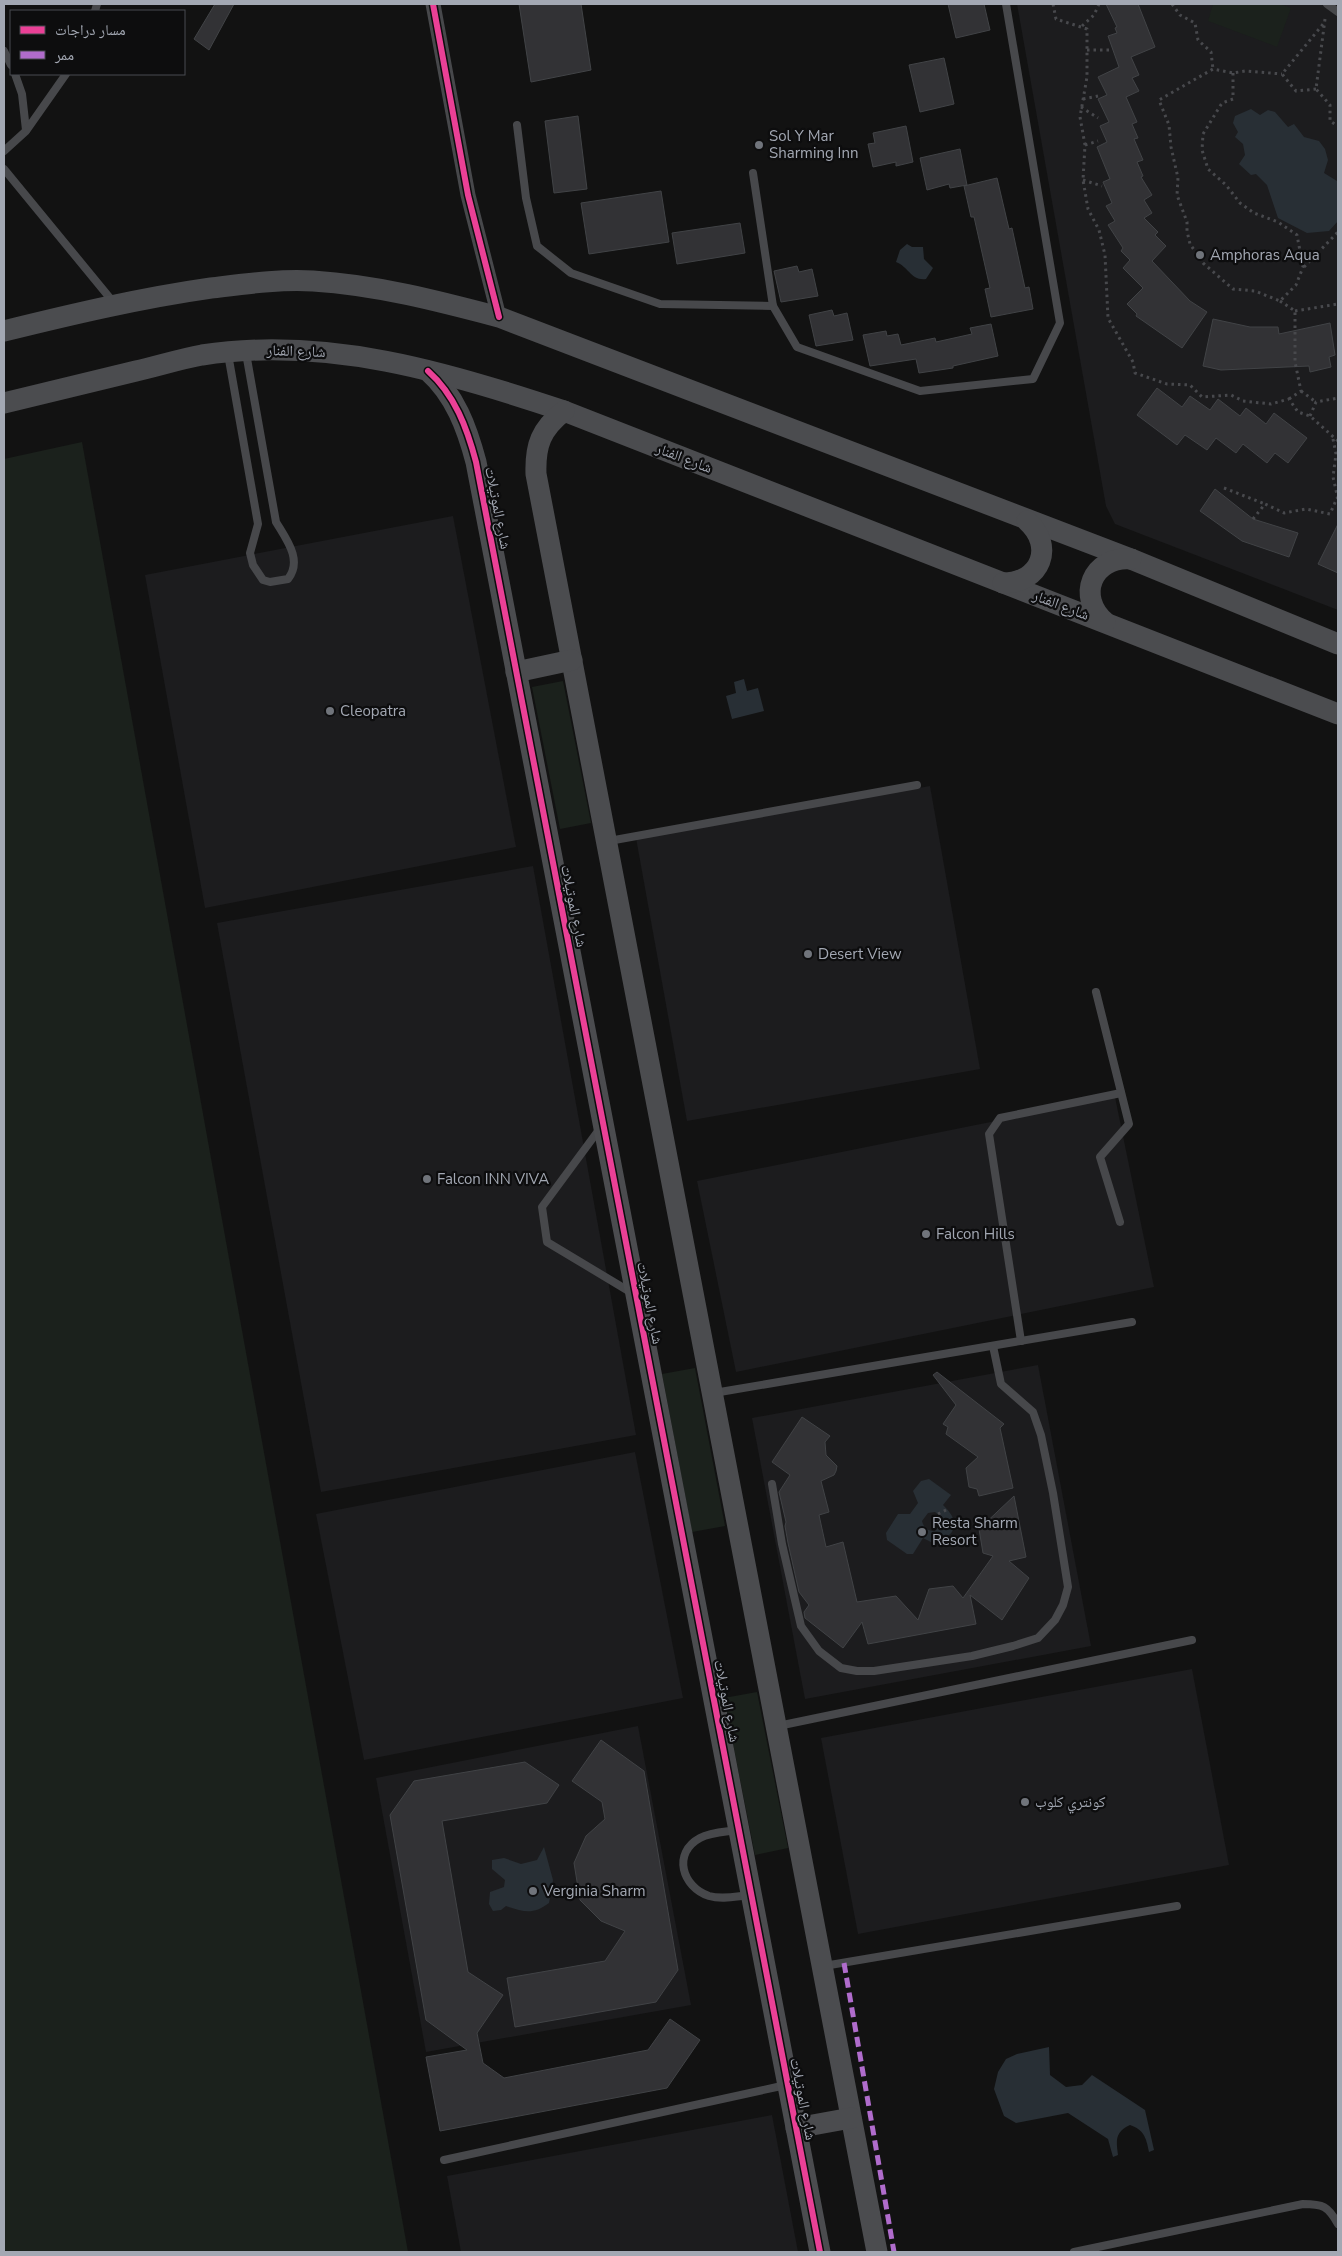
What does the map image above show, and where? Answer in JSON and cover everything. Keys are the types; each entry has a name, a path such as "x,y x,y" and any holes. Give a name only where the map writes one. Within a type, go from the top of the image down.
{"street":[{"path":"433,4 468,195 499,317"},
{"path":"4,331 115,304 246,283 312,281 384,290 438,300 499,317 1027,521 1131,559 1338,644"},
{"name":"شارع الفنار","path":"4,403 201,355 237,352 315,351 353,354 428,371 495,388 564,411 1338,714"},
{"name":"شارع الموتيلات","path":"428,371 439,381 450,398 470,439 476,462 820,2252"},
{"path":"564,411 550,422 542,434 536,460 536,474 877,2252"},
{"path":"1003,583 1012,583 1029,576 1040,561 1042,543 1034,527 1027,521"},
{"path":"1105,622 1093,608 1090,589 1092,580 1104,565 1122,558 1131,559"},
{"path":"516,672 572,660"},
{"path":"796,2128 851,2118"}],"lane":[{"path":"753,173 773,306 797,347 920,391 1033,379 1060,323 1006,4"},
{"path":"1327,4 1338,12"},
{"path":"4,51 10,63"},
{"path":"15,75 22,94 26,130"},
{"path":"4,151 26,130 65,75"},
{"path":"517,125 526,198 536,246 571,273 660,304 773,306"},
{"path":"4,169 115,304"},
{"path":"237,352 276,522 290,544 294,560 292,573 288,579 270,582 263,580 253,565 250,553 258,524 237,352"},
{"path":"607,841 917,785"},
{"path":"1096,992 1128,1124 1100,1157 1120,1222"},
{"path":"1021,1341 989,1134 1000,1118 1120,1093"},
{"path":"603,1124 542,1207 548,1242 636,1296"},
{"path":"712,1394 1132,1322"},
{"path":"772,1484 782,1544 800,1626 819,1651 841,1668 857,1671 874,1671 972,1656 1038,1638 1055,1620 1063,1605 1068,1587 1063,1547 1049,1474 1033,1412 1001,1384 993,1346"},
{"path":"776,1726 1192,1640"},
{"path":"740,1830 710,1834 694,1843 687,1850 683,1860 686,1879 693,1888 708,1896 721,1898 752,1894"},
{"path":"822,1967 1177,1906"},
{"path":"444,2160 788,2084"},
{"path":"1074,2252 1304,2204 1321,2204 1332,2213 1338,2224"}],"path":[{"path":"1053,4 1056,19 1087,29 1087,77 1080,117 1085,145 1083,180 1088,209 1098,230 1106,255 1108,318 1133,362 1135,373 1167,384 1190,385 1202,397 1231,394 1243,401 1271,404 1289,399 1301,391"},
{"path":"1082,26 1094,15 1100,4"},
{"path":"1172,4 1180,14 1195,22 1198,40 1211,52 1213,69"},
{"path":"1325,13 1316,89 1330,105 1330,121 1338,126"},
{"path":"1282,74 1324,23"},
{"path":"1087,50 1112,50"},
{"path":"1316,89 1296,91 1282,74 1245,70 1232,73 1213,69 1160,100 1169,125 1171,146 1178,178 1177,195 1187,222 1190,244 1203,263 1233,289 1255,291 1280,301 1295,311 1338,304"},
{"path":"1232,73 1233,99 1222,103 1203,134 1202,150 1208,169 1247,208 1254,213 1278,222 1297,235 1303,268"},
{"path":"1083,99 1098,96"},
{"path":"1081,107 1098,118"},
{"path":"1085,145 1098,141"},
{"path":"1083,180 1102,186"},
{"path":"1280,301 1296,285 1303,268 1338,232"},
{"path":"1295,311 1295,362 1301,391 1316,402 1338,398"},
{"path":"1289,399 1298,412 1310,416 1338,441"},
{"path":"1310,416 1316,402"},
{"path":"1224,488 1284,513 1306,509 1330,514 1338,499 1333,477 1336,454 1333,438"},
{"path":"1253,519 1265,504"},
{"path":"938,1514 948,1509"}],"shaded area":[{"name":"Amphoras Aqua","path":"1017,4 1338,4 1338,610 1115,524 1106,506"},
{"path":"1213,4 1280,4 1291,8 1277,47 1208,21"},
{"path":"1251,109 1260,115 1268,110 1275,112 1288,127 1294,124 1304,137 1319,141 1325,149 1328,160 1324,173 1337,181 1338,221 1329,231 1307,233 1278,218 1267,185 1256,174 1251,175 1239,164 1245,155 1243,144 1235,137 1238,132 1233,123 1235,116"},
{"path":"907,244 912,247 923,247 924,259 933,268 926,279 913,276 896,262 900,250"},
{"path":"82,442 408,2252 4,2252 4,459"},
{"name":"Cleopatra","path":"453,516 516,847 205,908 145,575"},
{"path":"744,679 747,691 758,688 764,711 732,719 726,696 736,693 734,682"},
{"path":"563,681 591,823 560,829 532,687"},
{"name":"Desert View","path":"930,786 980,1069 687,1121 636,838"},
{"name":"Falcon INN VIVA","path":"533,866 636,1435 321,1492 217,923"},
{"name":"Falcon Hills","path":"1115,1097 1154,1287 736,1372 697,1181"},
{"name":"Resta Sharm Resort","path":"1038,1365 1091,1646 805,1699 752,1418"},
{"path":"695,1368 725,1526 692,1532 662,1374"},
{"path":"635,1452 683,1698 364,1760 316,1514"},
{"path":"929,1479 951,1495 943,1505 953,1518 954,1528 947,1537 933,1543 923,1538 913,1554 907,1554 887,1540 886,1533 898,1514 910,1514 918,1503 913,1491 921,1481","holes":["935,1512 940,1516 942,1523 935,1531 928,1530 922,1521 928,1513"]},
{"name":"كونتري كلوب","path":"1192,1669 1229,1865 858,1934 821,1738"},
{"path":"757,1692 788,1848 755,1855 724,1698"},
{"name":"Verginia Sharm","path":"638,1726 691,2005 426,2052 376,1778"},
{"path":"544,1847 553,1880 549,1903 533,1911 523,1911 506,1906 501,1910 493,1911 489,1904 490,1892 504,1887 505,1880 492,1869 492,1860 504,1858 521,1864 537,1860"},
{"path":"1049,2047 1050,2075 1066,2087 1082,2085 1092,2075 1145,2110 1154,2150 1149,2152 1144,2135 1130,2125 1119,2134 1117,2141 1118,2155 1113,2157 1108,2139 1068,2113 1016,2123 1004,2116 994,2089 998,2072 1006,2059 1017,2054"},
{"path":"772,2115 798,2252 461,2252 447,2176"}],"building":[{"path":"215,4 234,4 209,50 194,39"},
{"path":"519,4 581,4 591,70 531,82"},
{"path":"948,4 984,4 990,30 956,38"},
{"path":"1106,4 1138,4 1155,47 1131,57 1139,75 1132,78 1139,91 1126,97 1137,122 1132,124 1138,138 1134,139 1143,160 1137,162 1143,176 1141,177 1152,195 1144,200 1152,213 1144,218 1158,232 1155,235 1166,246 1152,261 1190,301 1207,312 1182,348 1136,316 1137,314 1127,304 1143,288 1123,268 1130,260 1121,251 1123,248 1108,225 1115,221 1106,206 1112,203 1103,182 1110,179 1097,147 1107,142 1100,126 1109,122 1098,99 1107,95 1098,77 1119,67 1108,36 1117,33 1115,28 1117,27"},
{"path":"944,58 954,104 920,112 909,65"},
{"path":"578,116 587,189 554,193 545,121"},
{"path":"906,126 913,162 896,166 896,162 873,167 868,144 875,143 873,133"},
{"path":"960,149 967,185 950,188 949,184 927,190 920,158"},
{"path":"997,178 1009,229 1012,228 1025,288 1029,287 1033,309 991,317 985,289 990,288 974,217 971,217 964,186"},
{"path":"661,191 669,242 589,254 581,203"},
{"path":"740,223 745,253 677,264 672,233"},
{"path":"797,266 799,272 812,269 818,296 781,302 774,271"},
{"path":"832,310 834,316 847,313 853,340 816,346 809,315"},
{"path":"1213,319 1250,327 1278,327 1279,334 1330,323 1335,355 1329,357 1331,367 1310,372 1309,366 1221,370 1203,366"},
{"path":"991,324 998,356 953,366 953,368 919,373 916,359 870,366 863,335 886,331 887,336 898,334 901,345 935,338 936,342 972,334 970,328"},
{"path":"1157,388 1182,407 1190,396 1210,410 1218,399 1240,416 1246,408 1266,424 1274,413 1307,438 1288,463 1275,453 1267,463 1243,444 1236,453 1216,438 1207,450 1185,435 1177,445 1137,415"},
{"path":"1215,489 1253,519 1298,533 1289,557 1242,541 1200,511"},
{"path":"1338,524 1338,573 1318,564"},
{"path":"937,1372 1004,1424 1000,1428 1013,1488 979,1496 977,1489 969,1487 966,1468 978,1457 946,1434 948,1427 943,1424 956,1405 933,1375"},
{"path":"802,1417 830,1436 825,1442 826,1455 837,1466 834,1475 821,1481 829,1512 819,1515 826,1547 843,1542 857,1602 896,1596 918,1620 929,1589 953,1586 963,1598 993,1556 983,1553 979,1529 1014,1496 1026,1557 1009,1561 1029,1578 1002,1620 970,1595 976,1624 868,1644 862,1622 843,1648 805,1618 804,1612 809,1605 799,1592 779,1492 790,1475 772,1462"},
{"path":"601,1740 644,1771 678,1970 656,2002 515,2027 507,1978 605,1961 625,1931 601,1921 580,1900 574,1863 586,1836 605,1819 602,1802 572,1781"},
{"path":"525,1762 559,1785 547,1803 442,1821 468,1972 503,1995 477,2033 483,2063 504,2078 648,2050 670,2019 700,2040 667,2088 440,2131 426,2057 467,2050 426,2020 390,1815 414,1781"}],"marked path":[{"path":"844,1963 894,2252"}],"cycle path":[{"path":"433,4 468,195 499,317"},
{"path":"428,371 453,401 464,425 476,462 820,2252"}],"place":[{"name":"Sol Y Mar Sharming Inn","path":"759,145"},
{"name":"Amphoras Aqua","path":"1200,255"},
{"name":"Cleopatra","path":"330,711"},
{"name":"Desert View","path":"808,954"},
{"name":"Falcon INN VIVA","path":"427,1179"},
{"name":"Falcon Hills","path":"926,1234"},
{"name":"Resta Sharm Resort","path":"922,1532"},
{"name":"كونتري كلوب","path":"1025,1802"},
{"name":"Verginia Sharm","path":"533,1891"}]}
